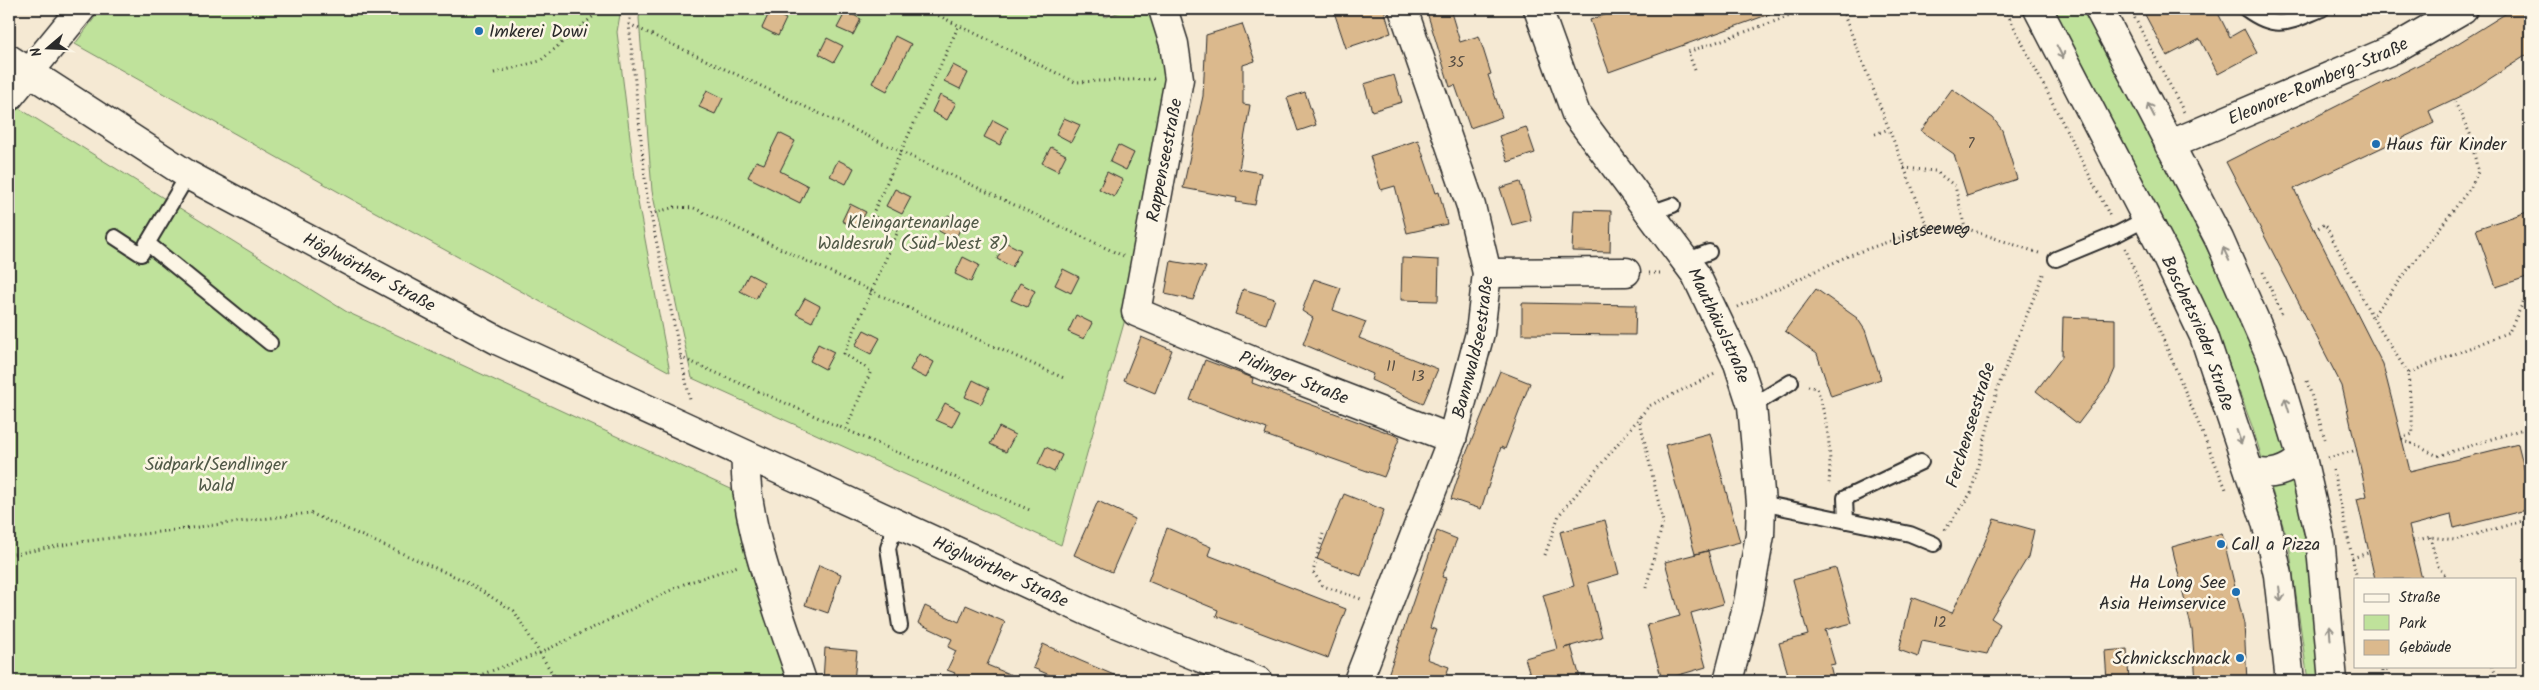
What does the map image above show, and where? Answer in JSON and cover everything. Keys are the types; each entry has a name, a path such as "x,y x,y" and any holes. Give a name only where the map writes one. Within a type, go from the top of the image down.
{"street":[{"path":"9,97 18,66 81,9"},
{"name":"Rappenseestraße","path":"1136,312 1180,79 1174,44 1163,9"},
{"name":"Bannwaldseestraße","path":"1358,681 1452,439 1480,334 1487,273 1471,206 1403,9"},
{"name":"Mauthäuslstraße","path":"1538,9 1576,114 1662,209 1697,256 1706,292 1738,363 1752,406 1761,503 1760,535 1748,603 1728,681"},
{"name":"Boschetsrieder Straße","path":"2038,9 2204,336 2266,522 2278,575 2290,681"},
{"path":"2100,9 2219,239 2272,359 2302,458 2320,537 2333,681"},
{"name":"Eleonore-Romberg-Straße","path":"2169,145 2394,49 2463,9"},
{"name":"Höglwörther Straße","path":"18,66 188,175 499,341 1100,616 1258,681"},
{"path":"1487,273 1626,272"},
{"name":"Pidinger Straße","path":"1136,312 1281,373 1452,439"},
{"path":"746,455 744,480 762,558 802,681"},
{"path":"2250,470 2264,475 2283,472 2302,458"}],"lane":[{"path":"2246,9 2262,21 2287,23 2322,9"},
{"path":"115,237 141,254 188,175"},
{"path":"2056,259 2119,233 2146,219"},
{"path":"147,243 270,344"},
{"path":"1752,406 1790,382"},
{"path":"1846,521 1846,498 1921,462"},
{"path":"1761,503 1910,534 1934,544"},
{"path":"896,524 888,548 900,626"}],"path":[{"path":"494,73 540,61 602,9"},
{"path":"632,9 629,24 650,214 679,356 690,400"},
{"path":"925,9 1076,82 1180,79"},
{"path":"1695,70 1688,52 1810,9"},
{"path":"2004,9 2119,233 2230,495"},
{"path":"1844,15 1928,228"},
{"path":"629,24 1144,266"},
{"path":"846,430 871,371 844,354 873,292 898,231 872,215 959,25"},
{"path":"2372,317 2471,186 2478,172 2470,134 2454,100"},
{"path":"1874,134 1889,129"},
{"path":"1904,168 1935,171 1955,186 1965,228"},
{"path":"650,214 675,207 694,208 873,292 1066,379"},
{"path":"2314,230 2325,224 2372,317 2408,373 2413,434 2402,438 2438,456 2523,429 2530,457"},
{"name":"Listseeweg","path":"1717,317 1850,255 1928,228 1965,228 2056,259"},
{"name":"Ferchenseestraße","path":"1934,544 1971,493 1998,387 2042,275 2056,259"},
{"path":"2408,373 2509,332 2530,288"},
{"path":"679,356 1032,511"},
{"path":"1545,555 1559,515 1649,406 1738,363"},
{"path":"1790,382 1817,388 1827,418 1831,456 1830,483"},
{"path":"1639,417 1663,522 1646,588"},
{"path":"2302,458 2329,458 2358,450"},
{"path":"9,556 79,542 310,513 465,581 514,611 557,681"},
{"path":"2413,541 2430,536 2455,540 2530,519"},
{"path":"1323,534 1313,572 1323,586 1386,608"},
{"path":"2430,536 2438,566 2446,578"},
{"path":"464,681 540,653 684,584 762,558"},
{"path":"2382,681 2383,668"},
{"path":"2384,668 2393,681"},
{"path":"2493,668 2499,681"}],"green space":[{"path":"101,9 621,9 617,32 638,202 670,372 353,200 75,44"},
{"name":"Kleingartenanlage Waldesruh (Süd-West 8)","path":"641,9 1089,9 1106,17 1128,9 1152,9 1161,44 1167,89 1124,323 1061,545 692,378 652,191 639,18"},
{"path":"2052,9 2084,9 2240,314 2280,417 2288,447 2321,629 2323,681 2308,681 2289,545 2252,426 2226,356 2184,262"},
{"name":"Südpark/Sendlinger Wald","path":"9,102 347,312 744,495 799,681 9,681"}],"building":[{"path":"1333,9 1384,9 1391,33 1346,48"},
{"path":"1426,9 1450,9 1460,42 1479,36 1491,74 1488,75 1502,117 1470,128 1455,85 1450,87"},
{"path":"1622,9 1777,9 1778,11 1609,72 1590,20"},
{"path":"2142,9 2216,9 2230,37 2244,29 2257,53 2218,74 2200,39 2167,56"},
{"path":"2513,9 2530,9 2530,53 2469,92 2429,111 2434,123 2294,189 2383,365 2410,471 2518,444 2530,492 2530,509 2454,528 2451,515 2409,526 2422,578 2375,578 2357,499 2367,496 2342,386 2226,162 2444,52"},
{"path":"770,11 786,19 778,36 762,28"},
{"path":"846,11 861,19 853,35 837,28"},
{"path":"1242,24 1255,61 1243,65 1243,104 1250,105 1239,169 1261,173 1255,205 1236,202 1237,198 1183,188 1203,96 1206,35"},
{"path":"895,36 911,44 887,91 872,83"},
{"path":"827,38 843,46 834,62 819,54"},
{"path":"953,65 968,73 960,89 944,81"},
{"path":"1394,75 1402,102 1372,111 1364,84"},
{"path":"1952,89 1993,118 2002,130 2017,179 1967,196 1954,154 1921,131"},
{"path":"707,90 723,98 715,114 699,107"},
{"path":"1305,92 1316,125 1298,131 1287,98"},
{"path":"940,95 956,103 947,120 932,112"},
{"path":"1064,118 1080,125 1071,142 1056,134"},
{"path":"993,120 1008,128 1000,145 984,137"},
{"path":"1526,127 1535,153 1508,162 1499,136"},
{"path":"779,133 795,141 780,171 808,186 800,203 748,177 756,161 764,164"},
{"path":"1418,140 1436,193 1439,192 1447,224 1407,233 1395,186 1381,190 1370,156"},
{"path":"1118,145 1134,153 1126,170 1110,162"},
{"path":"1051,147 1066,155 1058,171 1042,163"},
{"path":"838,160 854,168 846,184 830,176"},
{"path":"1107,172 1123,180 1114,197 1099,189"},
{"path":"1520,182 1531,220 1512,225 1500,188"},
{"path":"895,189 911,197 902,214 886,206"},
{"path":"850,204 866,212 857,229 842,221"},
{"path":"1574,210 1611,211 1610,252 1572,251"},
{"path":"2530,211 2530,276 2496,287 2476,229"},
{"path":"948,215 963,223 955,240 939,231"},
{"path":"1005,242 1021,250 1012,267 997,259"},
{"path":"963,257 979,265 971,282 955,274"},
{"path":"1402,258 1439,260 1438,301 1401,300"},
{"path":"1171,261 1206,267 1193,300 1165,294"},
{"path":"1063,269 1079,277 1071,293 1055,285"},
{"path":"749,274 764,282 756,299 740,291"},
{"path":"1314,279 1341,288 1333,310 1366,322 1359,338 1438,369 1423,404 1371,380 1373,374 1303,344 1313,318 1302,311"},
{"path":"1020,283 1035,291 1027,307 1011,300"},
{"path":"1243,289 1275,299 1266,324 1235,314"},
{"path":"1816,289 1857,318 1865,330 1881,379 1831,396 1817,354 1785,331"},
{"path":"805,298 820,306 812,322 796,314"},
{"path":"1522,303 1636,305 1635,335 1522,334"},
{"path":"1076,315 1092,323 1084,339 1068,332"},
{"path":"2063,317 2115,319 2115,369 2109,383 2078,424 2036,391 2062,357"},
{"path":"864,330 880,338 871,354 855,346"},
{"path":"1141,337 1172,350 1155,393 1124,380"},
{"path":"818,344 834,352 825,369 810,361"},
{"path":"919,354 934,362 926,378 910,370"},
{"path":"1205,360 1253,378 1252,383 1400,437 1384,477 1265,435 1267,429 1190,400"},
{"path":"1500,371 1530,383 1505,449 1501,447 1481,509 1451,499 1464,459"},
{"path":"973,380 989,388 981,404 965,397"},
{"path":"945,403 960,411 952,427 936,420"},
{"path":"999,427 1015,435 1006,452 990,444"},
{"path":"1710,433 1740,542 1695,554 1665,445"},
{"path":"1046,447 1062,455 1054,472 1038,464"},
{"path":"1344,494 1384,510 1361,576 1317,559"},
{"path":"1098,501 1135,519 1112,572 1074,555"},
{"path":"1994,519 2034,530 2028,557 1991,618 2000,624 1987,654 1922,641 1918,657 1899,650 1912,597 1952,613"},
{"path":"1605,520 1619,574 1588,583 1602,637 1564,648 1571,646 1581,681 1532,681 1525,658 1557,649 1543,595 1574,586 1560,532"},
{"path":"1167,528 1211,547 1208,555 1346,609 1328,658 1216,616 1218,610 1148,581"},
{"path":"1437,531 1457,539 1442,577 1446,578 1430,628 1437,630 1427,659 1449,667 1444,681 1406,681 1388,675"},
{"path":"2222,533 2244,624 2247,681 2196,681 2192,630 2172,547"},
{"path":"1708,551 1723,604 1691,613 1706,667 1662,680 1647,625 1680,616 1665,562"},
{"path":"819,565 841,574 828,613 805,605"},
{"path":"1836,568 1852,623 1825,630 1835,664 1830,665 1834,681 1790,681 1779,643 1808,635 1793,580"},
{"path":"966,605 1005,622 987,665 1026,681 951,681 955,673 947,670 956,651 948,647 952,639 918,623 925,606 959,622"},
{"path":"1043,644 1128,681 1064,681 1033,668"},
{"path":"825,648 857,651 854,681 823,681"},
{"path":"2127,649 2129,681 2107,681 2105,651"}],"place":[{"name":"Imkerei Dowi","path":"479,31"},
{"name":"Haus für Kinder","path":"2376,144"},
{"name":"Call a Pizza","path":"2221,544"},
{"name":"Ha Long See Asia Heimservice","path":"2236,592"},
{"name":"Schnickschnack","path":"2240,658"}]}
